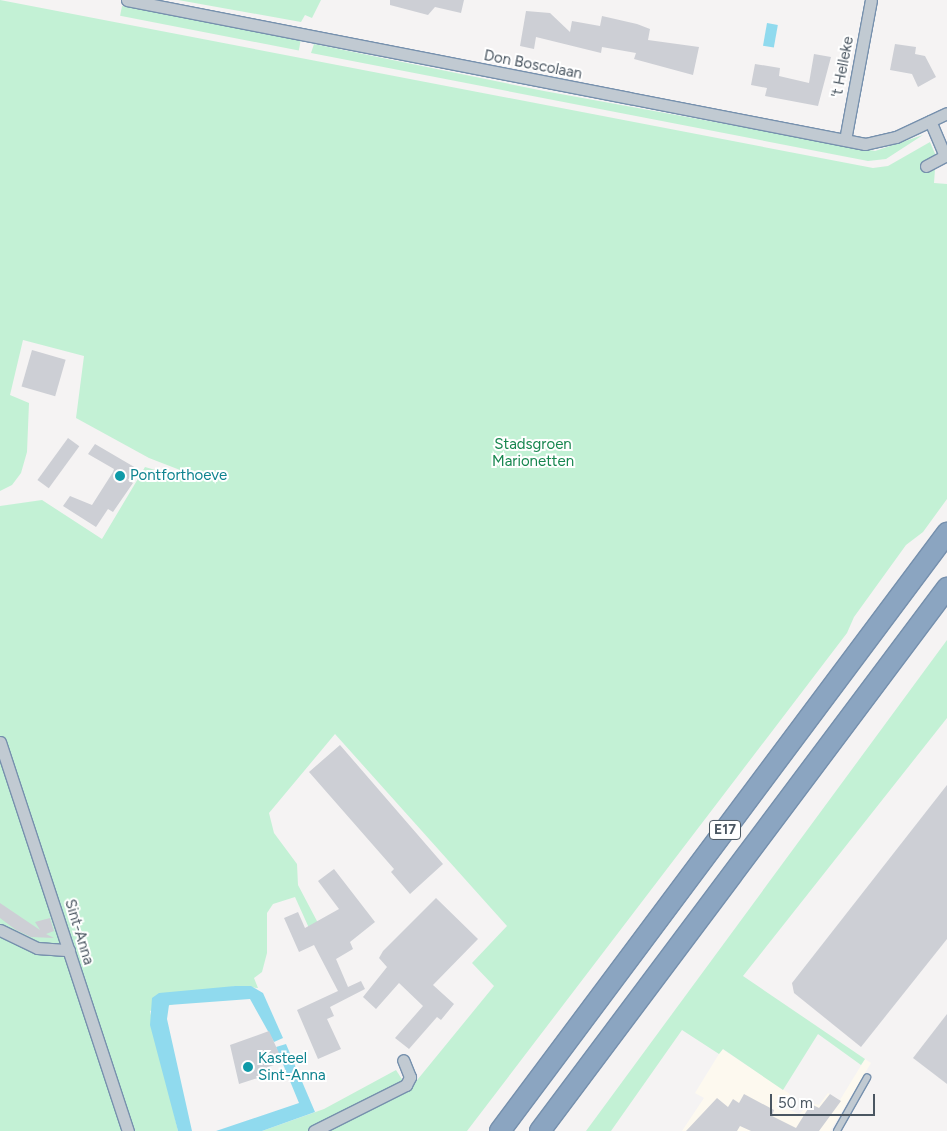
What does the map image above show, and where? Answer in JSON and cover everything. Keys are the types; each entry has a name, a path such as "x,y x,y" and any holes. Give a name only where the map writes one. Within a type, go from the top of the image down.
{"highway":[{"name":"E17","path":"500,1131 947,533"},
{"name":"E17","path":"540,1131 947,588"}],"street":[{"name":"Don Boscolaan","path":"127,0 845,140 878,144 947,113"},
{"name":"'t Helleke","path":"845,140 871,0"},
{"path":"926,166 946,156 930,121"},
{"name":"Sint-Anna","path":"0,742 128,1131"},
{"path":"0,930 37,948 69,950"},
{"path":"314,1131 406,1085 410,1077 403,1060"}],"lane":[{"path":"837,1131 866,1078"}],"shaded area":[{"path":"722,1049 790,1094 783,1107 799,1114 811,1103 819,1105 828,1093 840,1100 865,1059 871,1063 830,1131 682,1131 704,1098 695,1093"}],"green space":[{"name":"Stadsgroen Marionetten","path":"0,0 873,168 888,166 930,142 936,156 934,183 947,184 947,499 923,532 906,545 854,617 847,633 467,1131 262,1131 324,1109 396,1070 409,1090 494,986 472,963 507,926 335,734 269,813 274,833 297,864 298,885 328,942 318,948 295,897 273,904 267,913 267,953 262,972 254,978 258,988 235,986 150,1011 178,1131 0,1131 0,506 42,500 102,539 145,467 176,476 180,470 149,458 76,418 84,356 23,340 10,395 29,403 27,452 21,473 12,485 0,491"},
{"path":"178,0 321,0 312,18 305,15 301,22"},
{"path":"122,6 301,41 299,51 120,16"},
{"path":"314,44 544,91 875,151 923,135 886,159 868,161 311,53"},
{"path":"947,640 947,718 743,976 865,1059 861,1065 818,1034 783,1090 723,1049 719,1054 682,1030 611,1131 586,1131"}],"water":[{"path":"767,23 778,25 774,48 763,46"},
{"path":"251,986 263,993 283,1038 274,1042 250,999 169,1005 167,1019 192,1131 178,1131 150,1025 152,998 159,993"},
{"path":"286,1044 315,1112 262,1131 216,1131 299,1103 276,1047"}],"building":[{"path":"390,0 464,0 461,13 435,7 428,15 390,5"},
{"path":"526,11 550,13 570,32 572,21 600,26 602,16 650,29 648,40 699,47 693,75 634,59 636,53 602,47 601,53 536,37 534,49 520,46"},
{"path":"895,44 916,47 915,54 925,56 936,77 918,87 912,74 890,70"},
{"path":"814,54 831,57 818,106 765,96 767,88 751,85 755,64 780,68 779,76 809,83"},
{"path":"32,350 66,360 55,396 22,387"},
{"path":"68,438 79,446 49,488 37,480"},
{"name":"Pontforthoeve","path":"95,444 136,468 128,480 133,483 113,512 108,509 96,527 63,506 70,496 92,505 113,472 114,469 88,454"},
{"path":"340,745 443,864 410,894 391,872 394,869 309,772"},
{"path":"947,785 947,939 861,1047 794,993 792,983"},
{"path":"334,869 375,922 350,942 353,949 336,959 348,987 361,981 365,989 330,1007 334,1016 327,1019 341,1049 318,1059 297,1010 338,991 314,945 299,952 284,918 298,912 305,928 339,909 318,881"},
{"path":"436,898 478,939 433,985 454,1004 441,1020 437,1017 409,1049 395,1038 423,1006 399,983 376,1009 363,997 387,967 379,958 383,951"},
{"path":"0,903 40,930 35,922 50,918 54,931 46,934 54,938 31,937 16,930 0,918"},
{"path":"947,1014 947,1084 913,1058"},
{"path":"269,1031 283,1062 262,1069 264,1076 239,1084 230,1045"},
{"path":"744,1094 774,1110 772,1116 796,1128 811,1104 819,1108 830,1094 841,1101 819,1131 751,1131 740,1126 737,1131 686,1131 717,1098 728,1107 733,1099 739,1103"}],"place":[{"name":"Pontforthoeve","path":"120,476"},
{"name":"Kasteel Sint-Anna","path":"248,1067"}]}
